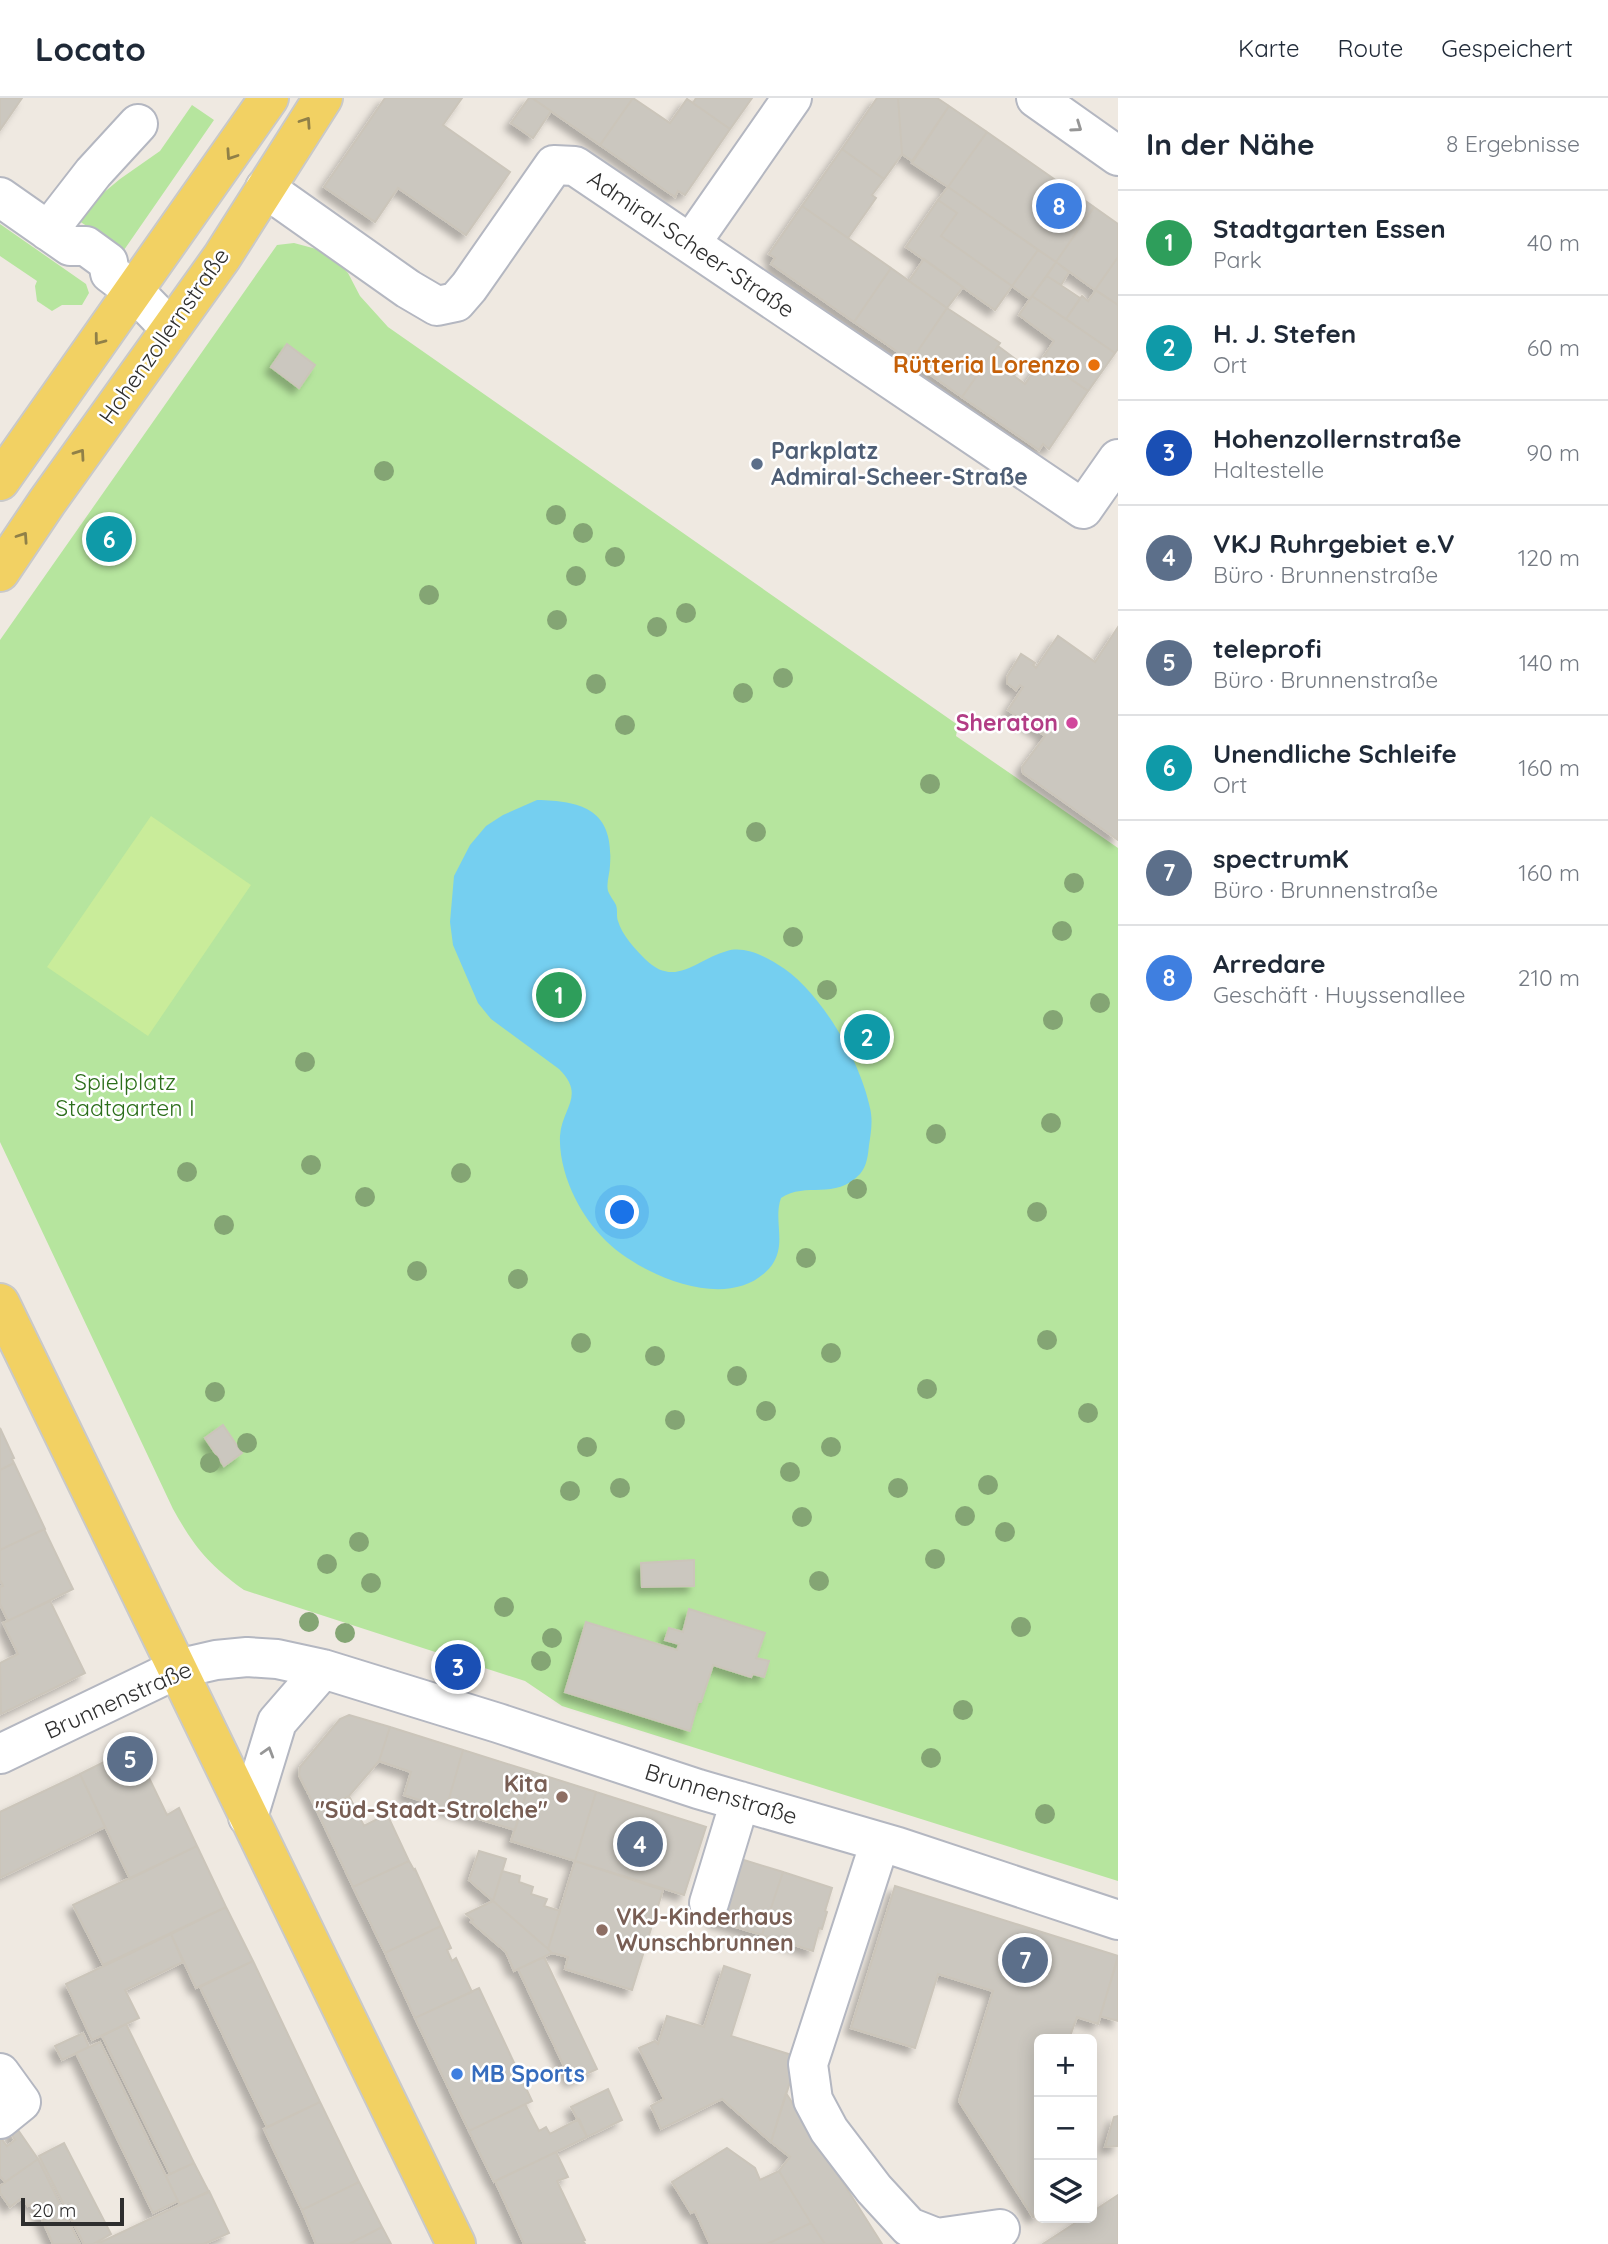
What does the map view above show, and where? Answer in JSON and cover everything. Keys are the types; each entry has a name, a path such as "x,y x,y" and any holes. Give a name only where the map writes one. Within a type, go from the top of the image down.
{"main road":[{"path":"0,481 91,350 122,283 269,98"},
{"name":"Hohenzollernstraße","path":"0,572 54,491 222,257 323,98"},
{"path":"0,1303 248,1817 381,2084 456,2244"}],"street":[{"path":"691,243 792,98"},
{"path":"1036,98 1118,156"},
{"path":"59,239 93,173 138,124"},
{"name":"Admiral-Scheer-Straße","path":"265,188 408,289 437,306 456,302 469,287 554,165 575,166 1083,509 1118,459"},
{"path":"0,197 59,239 86,246 108,262 122,283 170,328"},
{"name":"Brunnenstraße","path":"0,1755 177,1669 216,1660 247,1657 277,1659 323,1669 740,1801 880,1842 1118,1920"},
{"path":"248,1817 277,1722 323,1669"},
{"path":"709,1903 740,1801"},
{"path":"880,1842 808,2064 813,2099 829,2130 874,2189 909,2227 937,2238 1000,2229"},
{"path":"0,2073 21,2102 0,2119"}],"green space":[{"path":"192,105 214,120 124,250 79,221 96,199 160,151"},
{"path":"0,224 86,284 89,293 82,305 62,305 52,311 37,301 37,281 0,256"},
{"name":"Spielplatz Stadtgarten I","path":"294,243 320,250 339,263 348,273 360,296 388,327 958,725 956,736 1118,848 1118,1881 562,1706 525,1681 244,1590 203,1554 173,1509 0,1142 0,640 277,245"},
{"path":"151,816 251,885 148,1036 47,967"}],"water":[{"path":"537,800 581,807 592,812 601,821 610,846 607,885 616,905 617,919 633,946 656,968 676,972 733,950 753,952 766,957 793,975 808,990 823,1008 848,1048 870,1108 871,1131 864,1168 841,1187 800,1191 781,1198 778,1215 779,1249 772,1265 755,1280 735,1288 712,1289 688,1285 642,1267 606,1241 581,1210 564,1168 560,1136 572,1094 567,1078 559,1069 491,1019 478,1003 453,945 450,922 454,876 470,845 486,826"}],"building":[{"path":"0,98 22,98 0,130"},
{"path":"385,98 462,98 443,125 510,172 466,235 398,188 375,222 324,187"},
{"path":"529,98 551,111 533,138 511,123"},
{"path":"532,98 633,98 600,145"},
{"path":"633,98 670,123 687,99 730,129 685,195 678,191 675,197 600,145"},
{"path":"696,98 752,98 730,129 693,103"},
{"path":"877,98 898,98 902,154 884,179 842,149"},
{"path":"898,98 937,98 949,106 912,161 902,154"},
{"path":"949,106 987,132 948,187 912,163"},
{"path":"987,132 1094,207 1056,262 948,187"},
{"path":"842,149 884,179 872,195 876,198 848,238 802,206"},
{"path":"948,187 1038,250 1012,286 941,236 957,213 938,200"},
{"path":"938,200 957,213 941,236 1012,286 995,310 906,247"},
{"path":"802,206 891,268 854,322 771,264 775,258 769,254"},
{"path":"1094,207 1118,224 1118,257 1095,290 1056,262"},
{"path":"1038,250 1056,262 1030,299 1012,286"},
{"path":"1118,257 1118,305 1095,290"},
{"path":"924,259 963,287 947,308 909,281"},
{"path":"1056,262 1069,272 1061,285 1047,276"},
{"path":"891,268 947,308 911,361 854,322"},
{"path":"1047,276 1080,298 1066,319 1032,296"},
{"path":"1096,290 1118,305 1118,349 1115,353 1066,319 1082,296 1088,301"},
{"path":"1032,296 1115,353 1088,391 1042,359 1054,341 1019,315"},
{"path":"947,308 1000,343 962,397 911,361"},
{"path":"287,344 315,365 299,388 271,367"},
{"path":"998,346 1022,364 1014,376 1025,384 1042,359 1088,391 1049,449 1043,444 1039,450 962,397"},
{"name":"Sheraton","path":"1118,627 1118,840 1023,773 1022,767 1045,736 1008,710 1023,687 1020,685 1016,690 1007,683 1007,677 1021,654 1035,663 1033,665 1036,668 1058,636 1095,662"},
{"path":"223,1425 242,1453 224,1466 205,1438"},
{"path":"0,1428 14,1463 0,1470"},
{"path":"14,1463 45,1529 0,1550 0,1470"},
{"path":"44,1529 73,1589 8,1621 0,1604 0,1587 3,1586 0,1580 0,1550"},
{"path":"694,1560 694,1586 642,1587 641,1563"},
{"path":"50,1601 85,1673 1,1714 0,1663 18,1654 3,1623"},
{"path":"689,1609 765,1633 756,1658 769,1661 764,1677 753,1674 751,1677 713,1665 690,1731 565,1692 586,1622 677,1650 679,1644 665,1640 669,1628 683,1632"},
{"path":"349,1715 390,1727 379,1761 349,1796 317,1811 299,1775 300,1767 340,1719"},
{"path":"390,1727 463,1750 446,1809 404,1795 411,1772 379,1761"},
{"path":"134,1747 167,1815 179,1808 197,1846 130,1879 80,1774"},
{"path":"463,1750 533,1772 515,1830 446,1809"},
{"path":"533,1772 596,1792 575,1861 511,1841"},
{"path":"80,1774 105,1827 0,1878 0,1812"},
{"path":"596,1792 706,1827 684,1895 575,1861"},
{"path":"349,1796 364,1826 387,1814 409,1861 353,1887 317,1811"},
{"path":"197,1846 226,1907 103,1965 73,1905"},
{"path":"479,1851 506,1859 493,1901 469,1880"},
{"path":"734,1857 783,1872 762,1935 713,1920"},
{"path":"409,1861 441,1926 385,1953 353,1887"},
{"name":"VKJ-Kinderhaus Wunschbrunnen","path":"575,1861 663,1890 632,1990 565,1969 568,1957 552,1953 548,1949"},
{"path":"502,1871 520,1876 519,1882 533,1887 531,1894 547,1899 544,1906 560,1911 548,1949 493,1901"},
{"path":"783,1872 832,1888 822,1929 819,1928 813,1951 762,1935"},
{"path":"895,1886 1118,1956 1098,2024 1077,2017 1071,2034 1034,2034 1033,2217 959,2101 993,1991 938,1974 915,2048 851,2028"},
{"path":"493,1901 552,1953 514,1971 506,1952 471,1922 473,1920 466,1914"},
{"path":"226,1907 253,1961 196,1988 171,1934"},
{"path":"441,1926 451,1948 447,1950 452,1961 456,1958 472,1992 415,2018 385,1953"},
{"path":"171,1934 183,1962 125,1990 139,2018 92,2040 66,1984"},
{"path":"544,1957 597,2069 571,2081 518,1969"},
{"path":"1118,1958 1118,2021 1100,2016"},
{"path":"253,1961 320,2102 267,2127 200,1987"},
{"path":"724,1966 750,1975 731,2036 798,2057 771,2142 722,2099 661,2129 651,2106 664,2099 639,2048 655,2041 658,2044 667,2016 704,2027"},
{"path":"479,1988 532,2101 469,2131 415,2018"},
{"path":"126,2024 194,2163 170,2174 102,2036"},
{"path":"83,2033 89,2047 62,2060 55,2046"},
{"path":"100,2042 178,2201 153,2213 76,2053"},
{"path":"608,2089 622,2120 587,2137 571,2107"},
{"path":"786,2093 882,2244 825,2244 811,2223 779,2171 790,2157 771,2142"},
{"path":"320,2102 359,2182 302,2210 264,2129"},
{"path":"525,2104 539,2131 546,2127 550,2134 579,2119 587,2137 494,2182 469,2131"},
{"path":"1118,2116 1118,2146 1105,2147 1114,2117"},
{"path":"16,2127 38,2159 5,2182 0,2176 0,2137 7,2146 15,2140 10,2131"},
{"path":"64,2143 111,2234 93,2244 84,2244 39,2156"},
{"path":"727,2148 755,2168 760,2180 779,2171 811,2223 767,2244 710,2244 695,2211 691,2213 672,2182"},
{"path":"556,2152 568,2177 557,2181 585,2244 524,2244 495,2181"},
{"path":"38,2159 66,2216 45,2226 34,2203 28,2206 22,2198 10,2207 0,2193 0,2186"},
{"path":"194,2163 209,2192 180,2205 166,2176"},
{"path":"359,2182 382,2227 349,2244 316,2244 302,2210"},
{"path":"209,2191 229,2233 204,2244 97,2244"},
{"path":"1118,2195 1118,2244 1043,2244 1075,2223 1097,2223 1097,2209"},
{"path":"66,2216 80,2244 53,2244 45,2226"},
{"path":"811,2223 825,2244 767,2244"},
{"path":"382,2227 391,2244 349,2244"}],"place":[{"name":"Arredare","path":"1059,206"},
{"name":"Rütteria Lorenzo","path":"1094,365"},
{"name":"Parkplatz Admiral-Scheer-Straße","path":"757,464"},
{"name":"Unendliche Schleife","path":"109,539"},
{"name":"Sheraton","path":"1072,723"},
{"name":"Stadtgarten Essen","path":"559,995"},
{"name":"H. J. Stefen","path":"867,1037"},
{"name":"Hohenzollernstraße","path":"458,1667"},
{"name":"teleprofi","path":"130,1759"},
{"name":"Kita \"Süd-Stadt-Strolche\"","path":"562,1797"},
{"name":"VKJ Ruhrgebiet e.V","path":"640,1844"},
{"name":"VKJ-Kinderhaus Wunschbrunnen","path":"602,1930"},
{"name":"spectrumK","path":"1025,1960"},
{"name":"MB Sports","path":"457,2074"}]}
